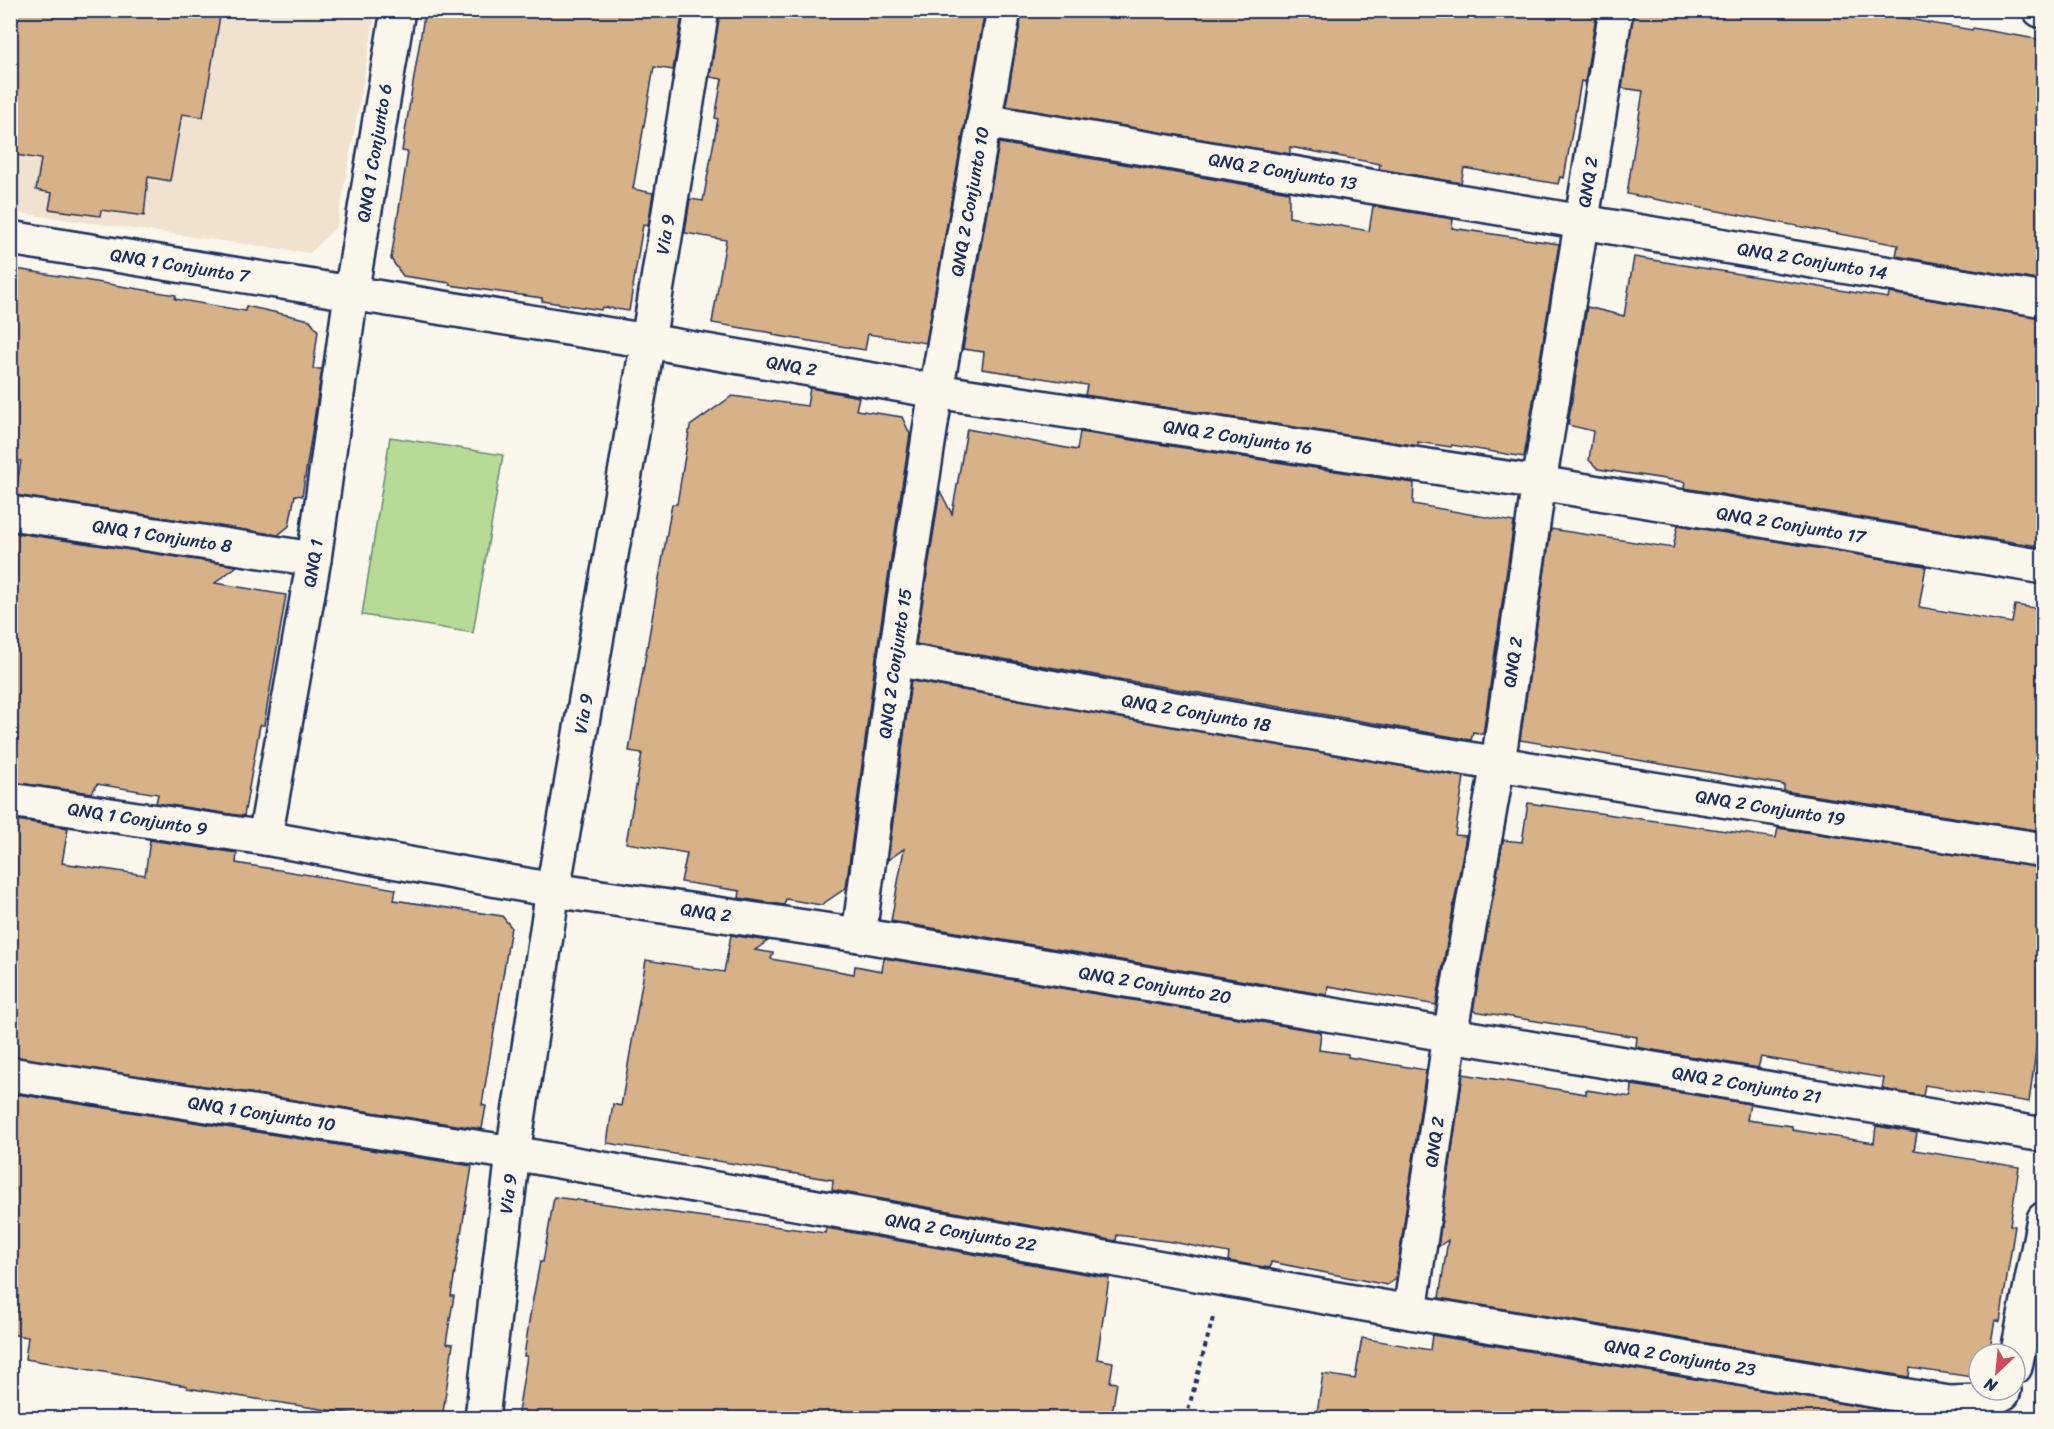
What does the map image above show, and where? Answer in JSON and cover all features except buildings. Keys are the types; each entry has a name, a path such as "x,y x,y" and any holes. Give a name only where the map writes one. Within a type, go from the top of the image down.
{"street":[{"name":"QNQ 1 Conjunto 6","path":"351,294 398,10"},
{"name":"Via 9","path":"482,1419 513,1153 553,890 648,341 702,10"},
{"name":"QNQ 2 Conjunto 10","path":"936,391 1004,10"},
{"name":"QNQ 2","path":"1410,1312 1450,1035 1498,763 1539,483 1616,10"},
{"name":"QNQ 2 Conjunto 13","path":"984,121 1581,223"},
{"name":"QNQ 2 Conjunto 14","path":"1581,223 2043,300"},
{"name":"QNQ 1 Conjunto 7","path":"10,238 351,294"},
{"path":"351,294 648,341"},
{"name":"QNQ 1","path":"265,838 314,559 351,294"},
{"name":"QNQ 2","path":"648,341 936,391"},
{"name":"QNQ 2 Conjunto 16","path":"936,391 1539,483"},
{"name":"QNQ 2 Conjunto 15","path":"859,935 895,660 936,391"},
{"name":"QNQ 2 Conjunto 17","path":"1539,483 2043,567"},
{"name":"QNQ 1 Conjunto 8","path":"10,513 314,559"},
{"name":"QNQ 2 Conjunto 18","path":"895,660 1133,703 1498,763"},
{"name":"QNQ 2 Conjunto 19","path":"1498,763 2043,850"},
{"name":"QNQ 1 Conjunto 9","path":"10,801 265,838"},
{"path":"265,838 553,890"},
{"name":"QNQ 2","path":"553,890 859,935"},
{"name":"QNQ 2 Conjunto 20","path":"859,935 1450,1035"},
{"name":"QNQ 2 Conjunto 21","path":"1450,1035 2043,1135"},
{"name":"QNQ 1 Conjunto 10","path":"10,1074 513,1153"},
{"name":"QNQ 2 Conjunto 22","path":"513,1153 1410,1312"},
{"path":"2020,1342 2043,1219"},
{"name":"QNQ 2 Conjunto 23","path":"1410,1312 1949,1403 1984,1402"}],"path":[{"path":"1186,1419 1224,1279"}],"shaded area":[{"path":"11,11 376,11 337,226 310,253 11,212"}],"green space":[{"path":"390,437 503,455 473,633 362,615"}]}
